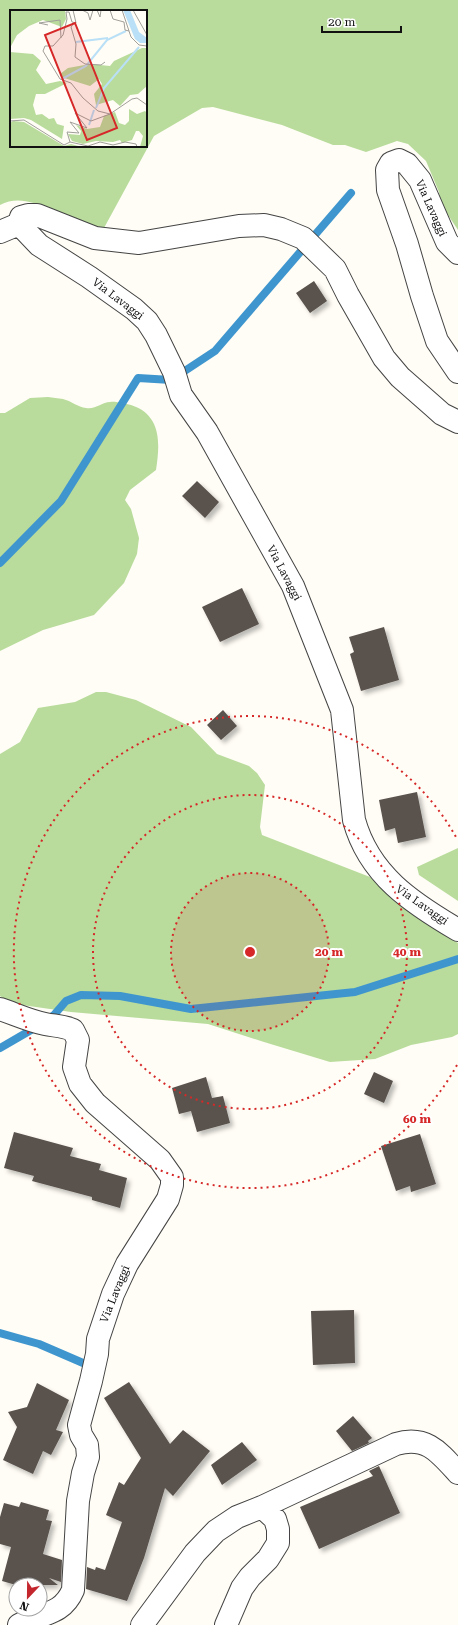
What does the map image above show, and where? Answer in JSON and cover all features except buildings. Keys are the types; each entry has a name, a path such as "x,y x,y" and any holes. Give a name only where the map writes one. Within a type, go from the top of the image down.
{"street":[{"name":"Via Lavaggi","path":"458,253 446,242 420,180 407,164 399,160 391,163 387,170 388,190 407,244 437,341 458,372"},
{"name":"Via Lavaggi","path":"458,422 442,414 400,377 384,358 335,269 303,238 281,229 270,227 239,226 138,243 95,238 37,215 21,217 9,228 89,277 134,309 148,322 166,352 181,395 207,432 293,586 342,710 354,820 359,837 367,852 393,886 412,901 458,930"},
{"name":"Via Lavaggi","path":"0,1009 22,1018 45,1024 64,1026 73,1030 78,1040 74,1067 80,1084 95,1103 160,1160 172,1177 172,1184 168,1199 126,1264 113,1294 98,1338 97,1354 79,1425 81,1435 87,1445 88,1457 83,1473 78,1501 73,1590 69,1600 62,1608 19,1625"},
{"path":"142,1625 195,1553 216,1532 237,1517 262,1507 406,1440 419,1441 431,1446 458,1473"},
{"path":"226,1625 242,1588 250,1577 268,1559 278,1543 278,1529 275,1519 262,1507"}],"green space":[{"path":"0,0 458,0 458,230 440,203 439,192 426,161 408,144 397,141 366,152 345,145 333,145 282,125 213,107 202,108 154,136 104,228 79,223 30,202 10,201 0,205"},
{"path":"48,397 63,399 86,408 92,408 107,402 118,402 131,405 141,410 149,416 154,423 157,432 158,450 156,470 130,490 125,500 131,509 139,538 137,554 124,583 94,615 43,630 0,651 0,413 5,413 30,398"},
{"path":"96,692 106,692 136,700 191,727 217,754 249,766 257,773 265,785 260,827 262,835 370,877 402,907 458,943 458,1034 452,1037 411,1045 375,1059 330,1062 208,1024 71,1012 8,1003 0,996 0,754 20,742 38,708 75,702"},
{"path":"458,848 458,901 419,875 417,867"}],"waterway":[{"path":"0,563 61,501 138,378 171,380 215,351 351,193"},
{"path":"47,1020 54,1015 66,1001 81,995 120,996 191,1009 355,992 458,959"},
{"path":"0,1048 38,1026"},
{"path":"0,1333 39,1344 90,1366"}]}
